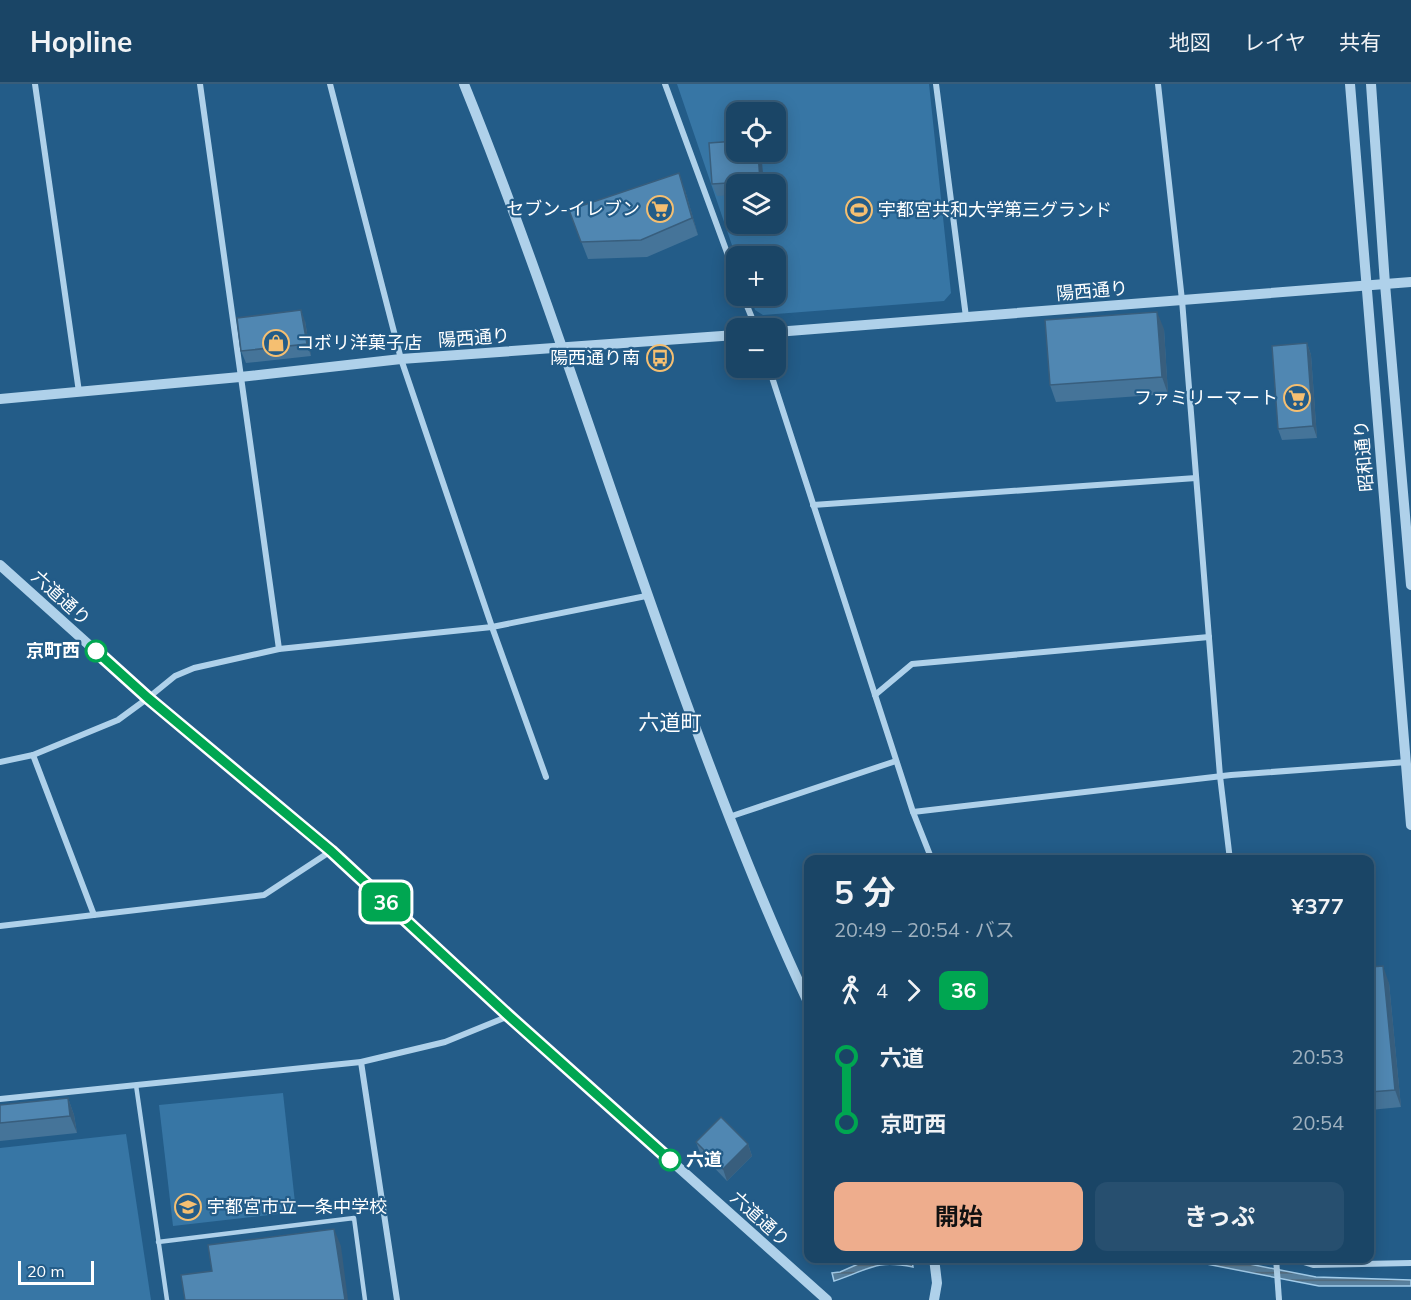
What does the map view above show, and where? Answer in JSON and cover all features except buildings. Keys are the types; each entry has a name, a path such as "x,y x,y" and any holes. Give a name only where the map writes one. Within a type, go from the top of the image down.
{"street":[{"path":"35,84 79,392"},
{"path":"200,84 279,649"},
{"path":"330,84 401,360 546,777"},
{"path":"464,84 495,160 563,348 646,596 729,817 804,994"},
{"path":"665,84 726,250"},
{"path":"936,84 966,317"},
{"path":"1158,84 1182,300 1220,776 1229,855"},
{"name":"昭和通り","path":"1350,84 1408,762 1411,825"},
{"name":"昭和通り","path":"1371,84 1385,284 1411,585"},
{"name":"陽西通り","path":"786,331 1411,282"},
{"name":"陽西通り","path":"0,399 401,360 726,336"},
{"path":"771,378 912,812 930,855"},
{"path":"813,505 1196,478"},
{"name":"六道通り","path":"0,565 148,698 331,851 509,1016 827,1300"},
{"path":"0,762 33,755 118,720 175,676 194,668 279,649 492,627 646,596"},
{"path":"875,695 912,664 1209,637"},
{"path":"33,755 94,915"},
{"path":"729,817 896,761"},
{"path":"912,812 1220,776 1408,762"},
{"path":"0,926 264,895 331,851"},
{"path":"0,1099 361,1062 445,1042 509,1016"},
{"path":"361,1062 397,1300"},
{"path":"934,1300 937,1283 936,1263"},
{"path":"1276,1263 1279,1300"},
{"path":"1307,1263 1313,1265 1411,1263"}],"lane":[{"path":"136,1085 167,1300"},
{"path":"158,1242 354,1218 365,1300"}],"shaded area":[{"name":"宇都宮共和大学第三グランド","path":"677,84 929,84 951,293 944,301 763,315 755,310 754,306 786,306 786,246 732,246 728,234 786,234 786,174 726,174 726,228"},
{"path":"283,1093 296,1212 173,1226 159,1105"},
{"path":"126,1134 151,1300 0,1300 0,1148"},
{"path":"861,1263 912,1263 913,1267 880,1265 834,1281 832,1273"},
{"path":"1201,1263 1244,1263 1316,1277 1411,1280 1411,1286 1319,1286"}],"bus line":[{"name":"36","path":"96,651 148,698 331,851 509,1016 670,1160"}],"place":[{"name":"セブン-イレブン","path":"660,209"},
{"name":"宇都宮共和大学第三グランド","path":"859,210"},
{"name":"コボリ洋菓子店","path":"276,343"},
{"name":"陽西通り南","path":"660,358"},
{"name":"ファミリーマート","path":"1297,398"},
{"name":"京町西","path":"96,651"},
{"name":"六道","path":"670,1160"},
{"name":"宇都宮市立一条中学校","path":"188,1207"}],"district":[{"name":"六道町","path":"670,723"}]}
